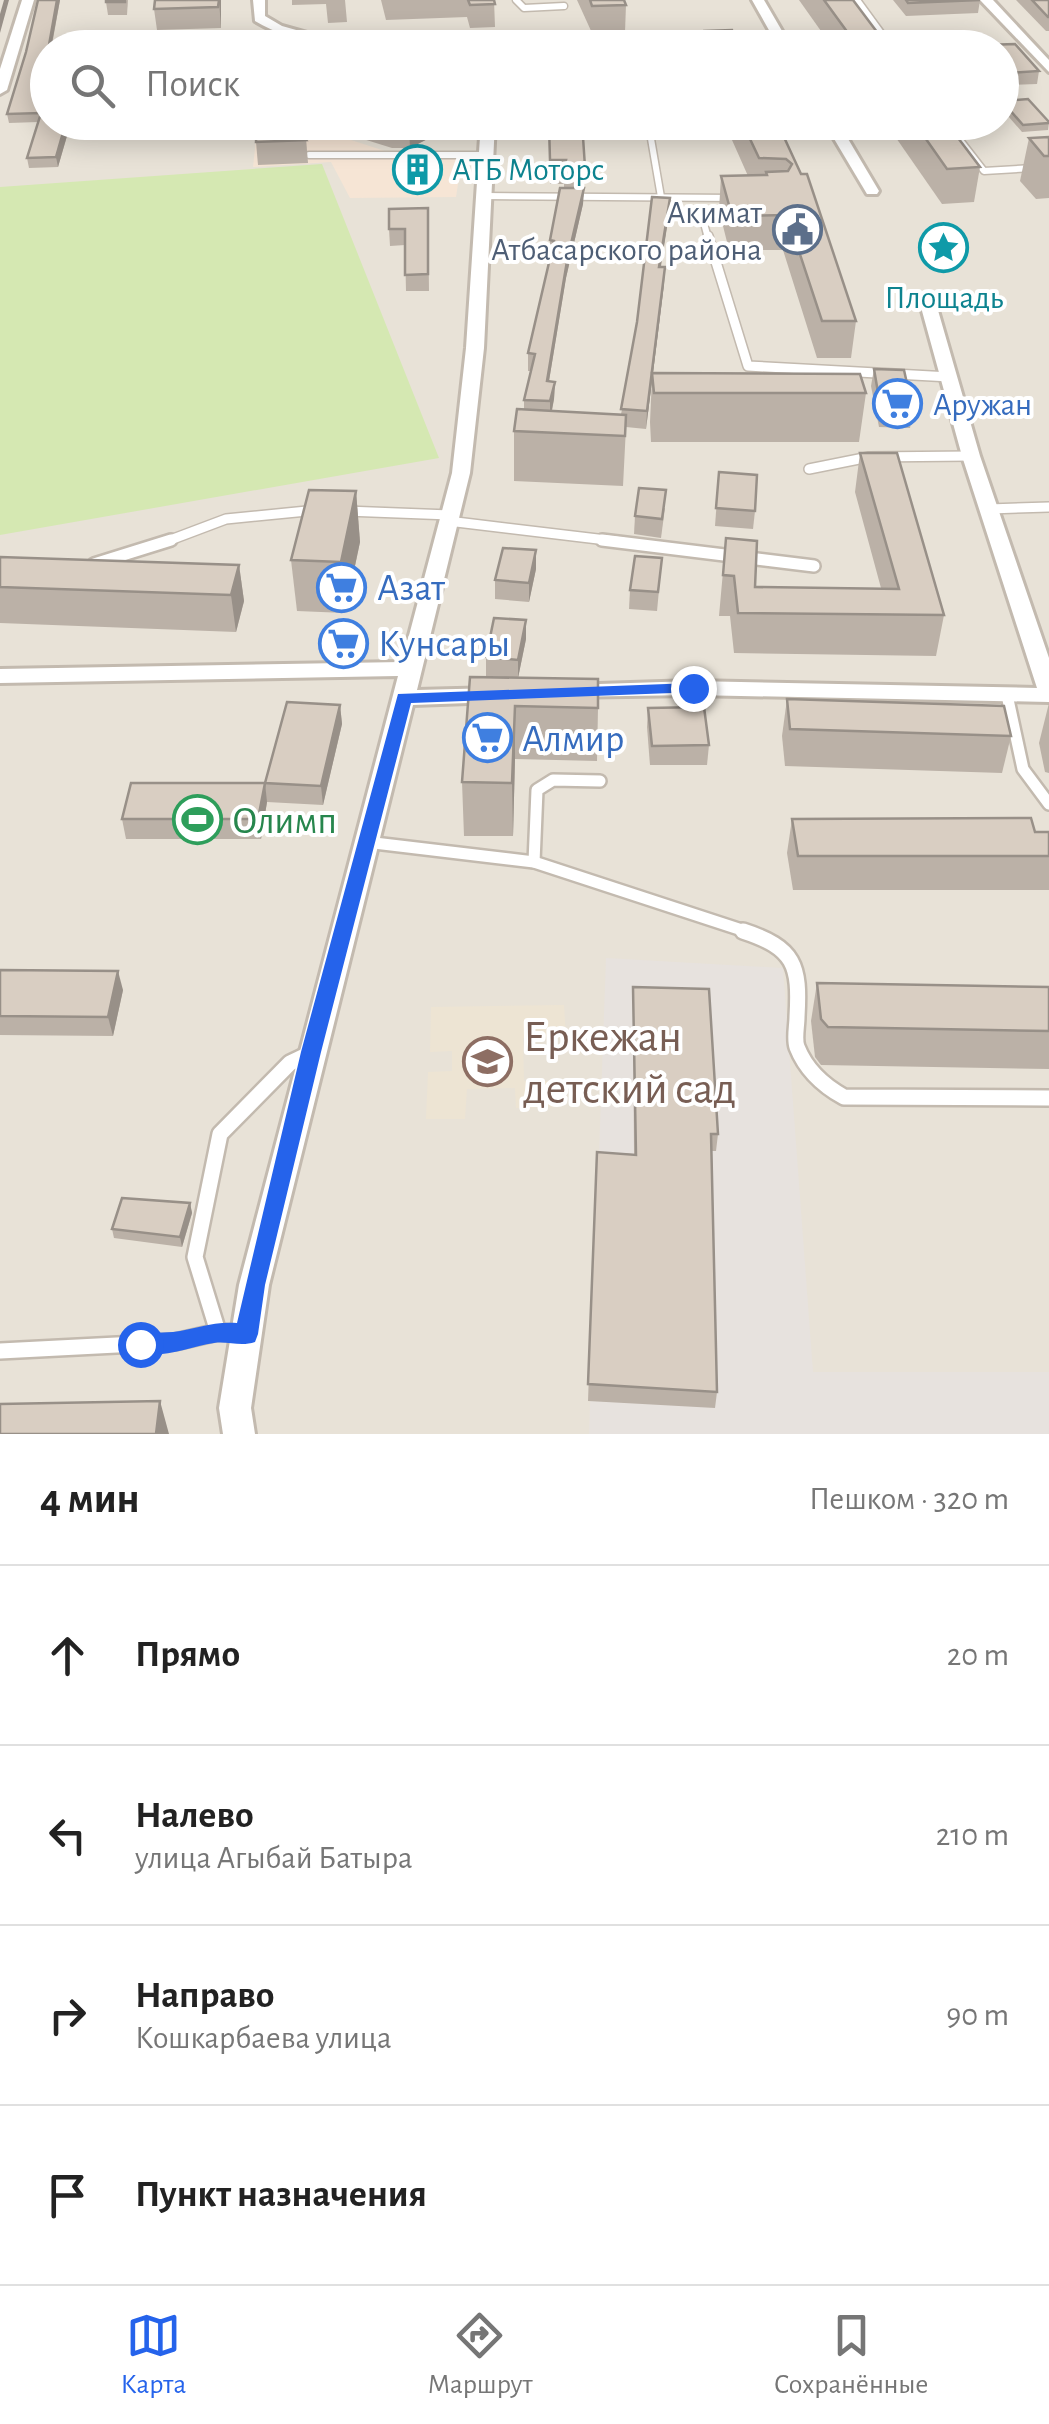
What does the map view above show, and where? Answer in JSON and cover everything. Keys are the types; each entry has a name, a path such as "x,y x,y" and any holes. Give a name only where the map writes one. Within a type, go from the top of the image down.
{"street":[{"path":"0,90 28,0"},
{"path":"259,0 259,18 280,30"},
{"path":"758,0 776,30"},
{"path":"986,0 1014,30"},
{"path":"1019,36 1049,68"},
{"path":"239,1434 235,1408 254,1285 461,473 475,348 487,140"},
{"path":"842,140 872,191"},
{"path":"404,698 693,688 1049,693 972,456 928,300"},
{"path":"0,676 411,670"}],"lane":[{"path":"516,0 524,8 564,6"},
{"path":"857,0 879,30"},
{"path":"651,140 660,198"},
{"path":"960,140 984,171 1049,168"},
{"path":"309,155 486,155"},
{"path":"484,196 748,198"},
{"path":"705,226 748,366 950,378"},
{"path":"809,469 824,463 888,456 972,456"},
{"path":"989,509 1049,507"},
{"path":"77,565 135,554 226,520 322,510"},
{"path":"340,511 449,518 814,566"},
{"path":"1007,695 1022,770 1032,792 1049,804"},
{"path":"534,862 537,790 554,780 600,781"},
{"path":"366,842 534,862 771,940 795,962 799,980 796,1045 822,1084 844,1097 1049,1098"},
{"path":"218,1332 195,1257 220,1134 290,1063 311,1052"},
{"path":"0,1351 175,1342 218,1332 246,1334"}],"shaded area":[{"path":"0,0 1049,0 1049,1434 0,1434"},
{"path":"256,140 351,140 391,153 463,152 456,197 350,198 331,162 253,167"},
{"path":"606,958 783,968 813,1372 1049,1372 1049,1434 589,1434"},
{"name":"Еркежан детский сад","path":"564,1005 566,1037 523,1038 524,1081 555,1081 556,1107 516,1108 515,1088 467,1089 465,1119 426,1119 428,1072 452,1071 452,1051 430,1052 431,1007"}],"green space":[{"path":"322,164 439,458 0,535 0,187"}],"building":[{"path":"38,0 57,0 52,30 31,30"},
{"path":"155,0 219,0 218,7 154,9"},
{"path":"468,0 494,0 495,4 470,5"},
{"path":"590,0 624,0 626,5 592,6"},
{"path":"824,0 853,0 876,30 846,30"},
{"path":"906,0 980,0 908,3"},
{"path":"1032,0 1049,0 1049,17 1048,17"},
{"path":"30,35 30,113 7,114"},
{"path":"1019,48 1039,71 1019,72"},
{"path":"1028,99 1049,123 1023,125 1019,120 1019,100"},
{"path":"1049,137 1049,156 1044,156 1029,138"},
{"path":"33,140 61,140 56,157 27,158"},
{"path":"549,140 583,140 585,167 564,167 566,160 550,160"},
{"path":"750,140 785,140 801,174 807,174 856,321 822,321 787,215 732,216 721,176 767,175 766,172 788,171 792,164 786,159 759,158"},
{"path":"927,140 960,140 980,167 947,169"},
{"path":"560,188 584,188 547,381 555,382 550,401 524,400 535,354 528,353 554,241 550,240"},
{"path":"652,197 670,198 659,267 665,267 647,411 621,409 637,322"},
{"path":"428,208 428,274 405,275 405,229 389,229 389,209"},
{"path":"874,369 904,370 913,411 881,410"},
{"path":"652,373 860,374 866,393 654,393"},
{"path":"517,409 626,415 625,436 514,431"},
{"path":"860,453 897,453 944,615 738,613 734,576 723,575 726,538 757,541 755,587 899,589"},
{"path":"719,472 757,475 755,511 716,508"},
{"path":"639,488 666,490 662,519 635,516"},
{"path":"309,490 356,491 341,562 291,560"},
{"path":"503,548 536,550 529,583 495,580"},
{"path":"635,556 662,558 658,592 630,590"},
{"path":"0,557 239,565 231,595 0,587"},
{"path":"494,618 526,620 518,660 486,657"},
{"path":"470,677 598,679 598,708 515,706 512,783 462,782"},
{"path":"787,699 1004,706 1011,736 790,729"},
{"name":"Олимп","path":"287,702 340,705 321,786 265,783"},
{"path":"704,707 709,745 652,746 648,708"},
{"path":"131,783 265,783 258,819 122,819"},
{"path":"1031,818 1035,832 1049,832 1049,856 798,856 792,819"},
{"path":"0,970 118,971 108,1017 0,1016"},
{"path":"817,983 1049,987 1049,1031 828,1027 821,1019"},
{"path":"633,987 709,989 718,1134 711,1134 717,1392 588,1384 597,1152 636,1155"},
{"path":"122,1198 190,1203 180,1237 112,1229"},
{"path":"160,1401 156,1434 0,1434 0,1404"}],"place":[{"name":"АТБ Моторс","path":"417,169"},
{"name":"Акимат Атбасарского района","path":"797,230"},
{"name":"Площадь","path":"944,247"},
{"name":"Аружан","path":"898,404"},
{"name":"Азат","path":"342,587"},
{"name":"Кунсары","path":"343,643"},
{"name":"Алмир","path":"487,738"},
{"name":"Олимп","path":"197,820"},
{"name":"Еркежан детский сад","path":"488,1061"}],"route":[{"path":"140,1344 175,1342 218,1332 246,1334 254,1285 311,1052 404,698 693,688"}]}
